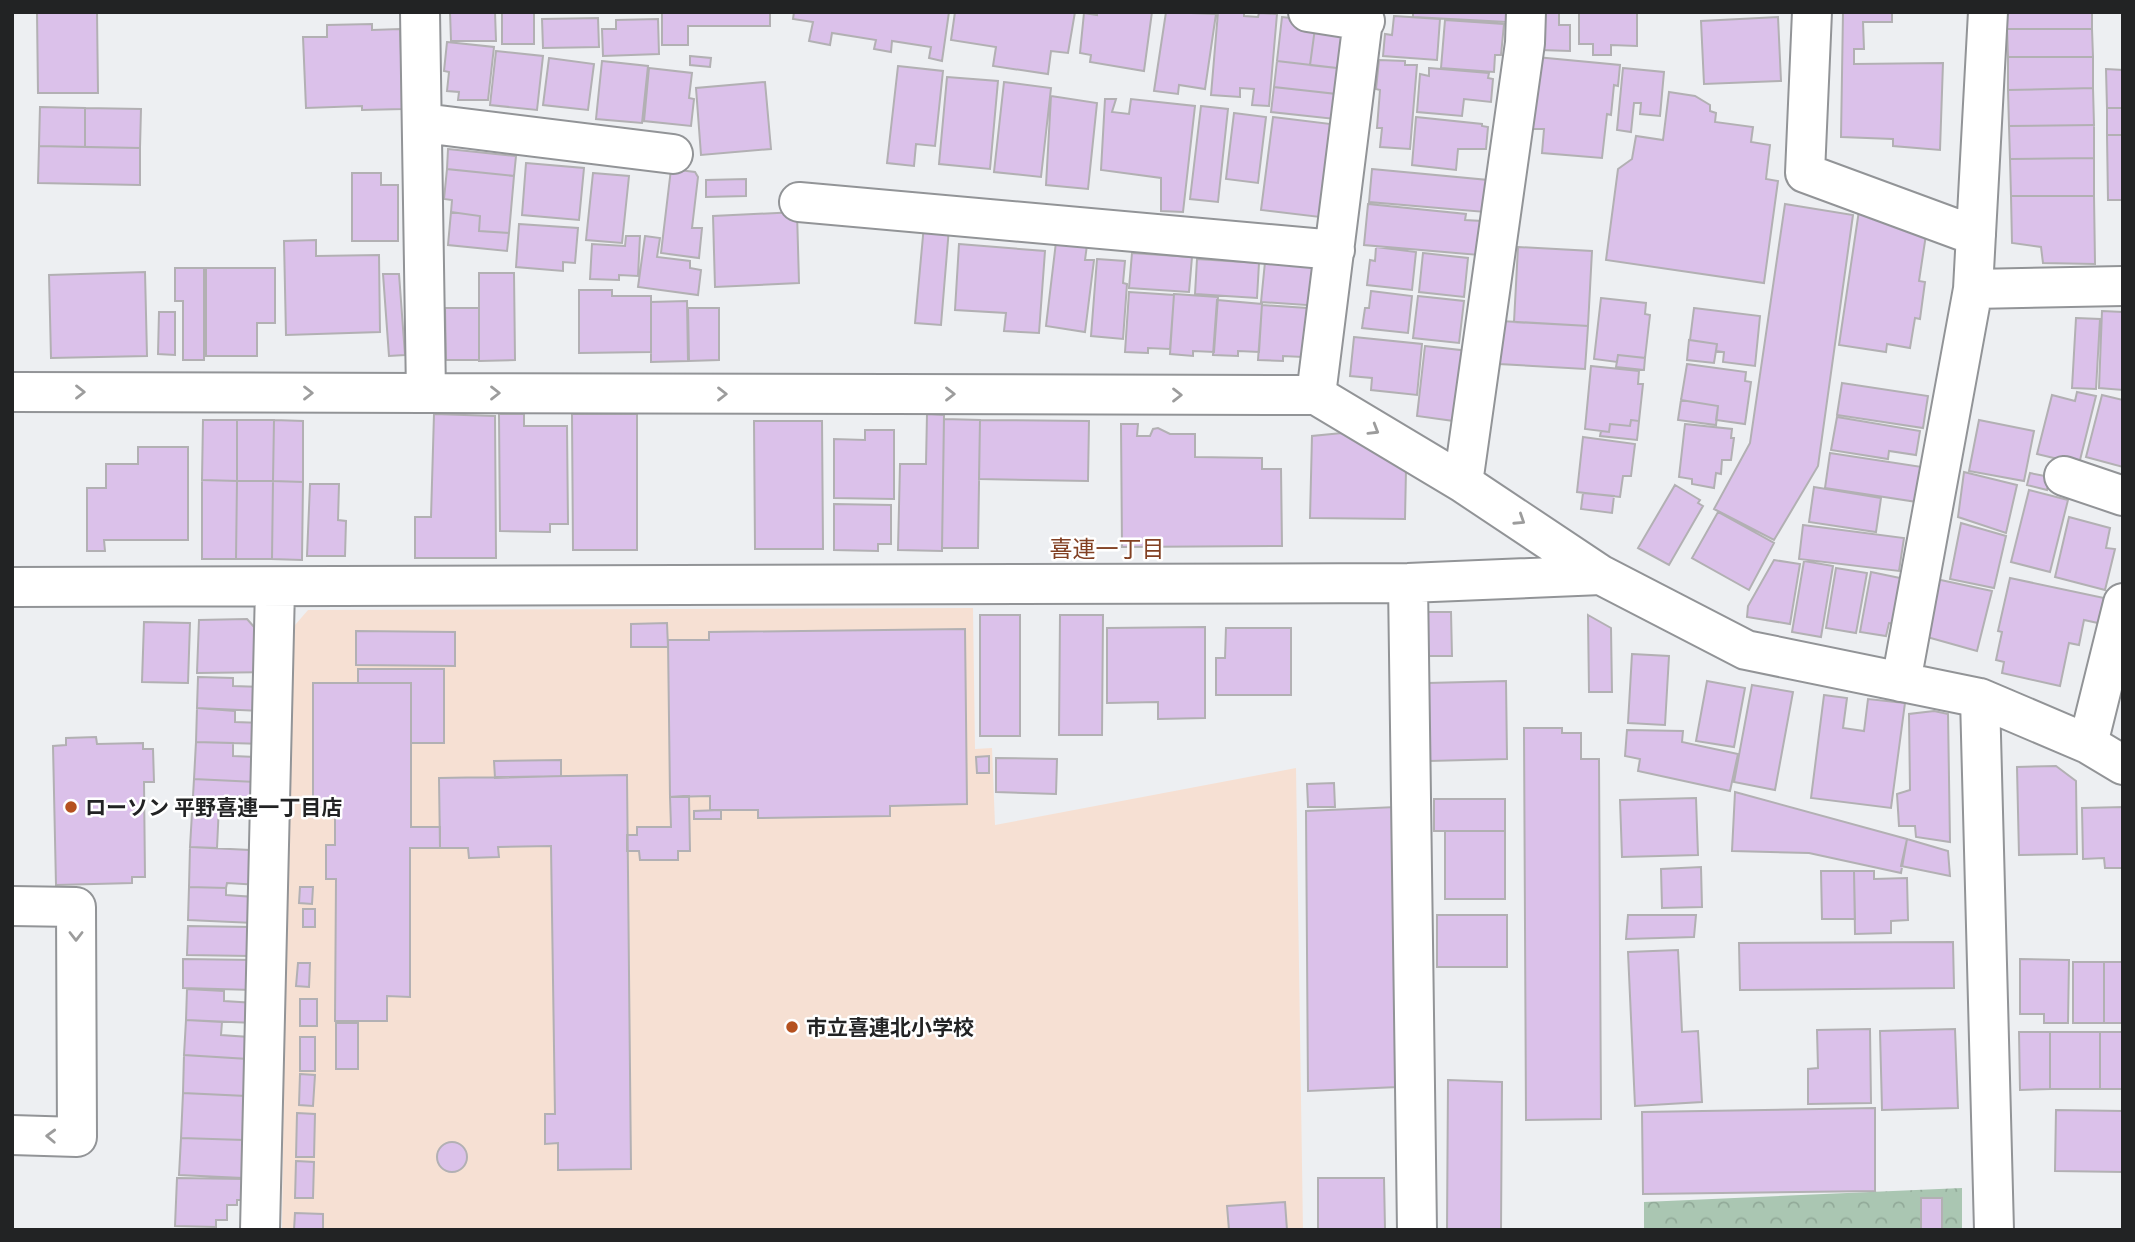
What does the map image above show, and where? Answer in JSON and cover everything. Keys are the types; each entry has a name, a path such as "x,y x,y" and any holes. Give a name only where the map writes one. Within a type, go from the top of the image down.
{"street":[{"path":"420,12 426,393"},
{"path":"1308,12 1364,16 1316,395"},
{"path":"1463,483 1525,43 1526,12"},
{"path":"1812,12 1805,173 1976,236"},
{"path":"1901,682 1973,289 1988,12"},
{"path":"423,123 673,154"},
{"path":"799,202 1335,250"},
{"path":"1973,289 2123,286"},
{"path":"12,391 1316,395 1463,483 1601,575 1746,650 1980,698 2088,744 2123,765"},
{"path":"2064,476 2123,496"},
{"path":"12,587 1408,583 1601,575"},
{"path":"1408,583 1418,1230"},
{"path":"260,1230 275,587"},
{"path":"2088,744 2123,603"},
{"path":"1980,698 1994,1230"},
{"path":"12,906 76,907 77,1137 12,1135"}],"shaded area":[{"name":"市立喜連北小学校","path":"973,608 975,749 992,748 995,825 1296,768 1303,1230 282,1230 289,632 308,610"}],"green space":[{"path":"1962,1188 1962,1230 1644,1230 1644,1202"}],"building":[{"path":"37,12 97,12 98,93 38,93"},
{"path":"450,12 495,12 496,41 451,41"},
{"path":"502,12 534,12 534,44 502,44"},
{"path":"662,12 770,12 770,26 688,26 688,45 662,45"},
{"path":"794,12 949,12 942,61 929,58 931,47 892,41 891,52 874,49 876,40 832,33 830,45 809,41 813,22 793,19"},
{"path":"955,12 1075,12 1068,53 1051,51 1048,74 993,66 996,47 951,40"},
{"path":"1097,12 1152,12 1144,71 1090,62 1091,55 1080,53 1084,13 1097,15"},
{"path":"1166,12 1216,14 1205,89 1179,85 1178,94 1154,91"},
{"path":"1218,12 1244,12 1244,16 1258,17 1259,13 1277,14 1269,106 1252,105 1254,89 1240,88 1240,97 1211,95"},
{"path":"1413,12 1507,12 1507,22 1413,17"},
{"path":"1541,12 1559,12 1559,25 1570,25 1570,51 1540,50"},
{"path":"1579,12 1637,12 1637,46 1611,45 1611,55 1593,55 1593,44 1579,44"},
{"path":"1843,12 1892,12 1892,22 1863,22 1864,49 1854,49 1854,64 1943,63 1940,150 1893,146 1893,139 1841,137"},
{"path":"2007,12 2092,12 2092,29 2007,29"},
{"path":"1394,16 1440,19 1437,60 1383,56 1385,34 1392,35"},
{"path":"1282,17 1316,21 1310,65 1277,61"},
{"path":"1778,17 1781,81 1704,84 1701,21"},
{"path":"598,18 599,47 543,48 542,19"},
{"path":"658,19 659,54 603,56 602,29 616,29 616,20"},
{"path":"1445,20 1504,24 1501,55 1495,55 1494,72 1441,68"},
{"path":"1316,21 1347,37 1345,69 1310,65"},
{"path":"372,24 372,30 400,29 403,109 362,110 362,106 306,108 303,37 327,37 327,25"},
{"path":"2007,29 2092,29 2093,57 2008,57"},
{"path":"447,42 494,47 488,100 458,100 459,92 447,91 449,72 444,71"},
{"path":"496,51 543,56 537,110 490,105"},
{"path":"690,56 711,58 710,67 690,65"},
{"path":"1536,57 1620,65 1618,86 1614,85 1611,115 1607,114 1602,158 1542,153 1544,129 1529,129"},
{"path":"2008,57 2093,57 2093,88 2008,90"},
{"path":"549,58 594,64 588,110 543,105"},
{"path":"1379,60 1405,61 1405,65 1417,65 1410,149 1380,147 1382,128 1377,128 1380,90 1376,89"},
{"path":"602,61 648,66 642,123 596,119"},
{"path":"1277,61 1345,69 1345,95 1274,87"},
{"path":"898,66 943,71 935,146 916,144 914,166 887,163"},
{"path":"649,68 692,73 689,98 694,99 691,126 644,121"},
{"path":"1429,68 1489,73 1488,78 1493,79 1491,102 1464,99 1462,116 1417,112 1420,74 1429,76"},
{"path":"1623,68 1664,72 1660,116 1640,114 1641,103 1634,103 1631,132 1617,130"},
{"path":"2106,69 2123,70 2123,108 2107,108"},
{"path":"947,77 998,81 990,169 939,164"},
{"path":"765,82 771,149 701,155 696,88"},
{"path":"1004,82 1051,88 1041,177 994,172"},
{"path":"1274,87 1345,95 1344,120 1271,112"},
{"path":"2093,88 2094,125 2009,126 2008,90"},
{"path":"1669,92 1695,96 1710,105 1710,111 1716,113 1715,122 1753,127 1751,142 1770,145 1766,179 1778,181 1764,283 1606,260 1618,169 1632,159 1636,136 1663,140"},
{"path":"1051,96 1097,103 1088,189 1046,185"},
{"path":"1105,99 1116,99 1112,112 1129,114 1131,99 1195,106 1183,212 1161,211 1161,178 1101,170"},
{"path":"1201,106 1228,109 1218,202 1190,199"},
{"path":"40,107 85,108 85,147 39,146"},
{"path":"85,108 141,109 140,148 85,147"},
{"path":"2107,108 2123,108 2123,135 2107,135"},
{"path":"1234,113 1266,117 1258,183 1226,179"},
{"path":"1273,117 1339,125 1328,218 1261,210"},
{"path":"1416,117 1482,124 1488,127 1486,149 1458,149 1456,170 1412,165"},
{"path":"2094,125 2094,158 2010,159 2009,126"},
{"path":"2107,135 2123,135 2123,200 2108,200"},
{"path":"39,146 140,148 140,185 38,183"},
{"path":"448,149 516,156 514,176 447,169"},
{"path":"2094,158 2094,196 2011,196 2010,159"},
{"path":"526,163 584,168 579,220 522,215"},
{"path":"447,169 514,176 509,233 479,231 480,216 451,212 452,200 444,199"},
{"path":"671,169 695,172 698,177 692,228 702,228 699,258 661,253"},
{"path":"1372,169 1488,180 1485,212 1369,202"},
{"path":"352,173 381,173 381,185 398,185 398,241 352,241"},
{"path":"593,173 629,176 622,243 586,240"},
{"path":"746,179 746,196 706,197 706,180"},
{"path":"2011,196 2094,196 2095,264 2043,263 2041,247 2012,243"},
{"path":"1861,197 1927,228 1919,281 1925,282 1920,319 1915,318 1910,348 1887,344 1886,352 1839,345"},
{"path":"1368,204 1466,214 1465,220 1482,221 1479,255 1364,245"},
{"path":"1785,204 1853,215 1818,466 1774,540 1714,509 1750,443"},
{"path":"451,212 480,216 479,231 509,233 507,251 448,245"},
{"path":"797,212 799,283 715,287 713,216"},
{"path":"519,224 578,228 575,263 563,262 563,271 516,267"},
{"path":"924,225 949,228 941,325 915,323"},
{"path":"626,236 640,236 638,276 619,275 619,280 590,279 592,244 625,246"},
{"path":"645,236 660,238 657,257 690,261 690,268 701,270 698,295 638,287"},
{"path":"316,240 316,256 379,255 380,332 286,335 284,241"},
{"path":"1056,242 1087,245 1085,260 1094,260 1085,332 1046,326"},
{"path":"959,244 1045,251 1039,333 1004,331 1006,313 955,310"},
{"path":"1376,247 1416,252 1412,290 1367,285 1370,260 1375,261"},
{"path":"1518,247 1592,251 1588,326 1514,322"},
{"path":"1132,253 1192,257 1189,292 1129,288"},
{"path":"1423,253 1468,258 1464,297 1419,292"},
{"path":"1097,259 1125,261 1123,283 1127,284 1123,339 1091,336"},
{"path":"1197,259 1259,263 1257,298 1195,294"},
{"path":"1265,262 1314,266 1321,306 1261,302"},
{"path":"175,268 204,268 204,360 183,360 183,301 175,301"},
{"path":"206,268 275,268 275,323 257,323 257,356 206,356"},
{"path":"145,272 147,356 51,358 49,275"},
{"path":"479,273 514,273 515,360 479,361"},
{"path":"383,274 399,274 405,355 389,356"},
{"path":"579,290 612,290 612,296 651,296 651,352 579,353"},
{"path":"1371,291 1412,296 1408,333 1362,328"},
{"path":"1129,292 1174,295 1170,349 1148,348 1148,353 1125,352"},
{"path":"1174,294 1218,297 1214,352 1193,351 1193,356 1170,354"},
{"path":"1418,296 1464,301 1459,343 1413,338"},
{"path":"1601,298 1646,303 1645,314 1650,315 1645,358 1618,355 1617,362 1594,359"},
{"path":"1217,300 1262,304 1259,352 1238,351 1238,356 1213,355"},
{"path":"687,301 688,361 651,362 651,302"},
{"path":"1262,305 1307,308 1303,357 1283,356 1283,361 1258,360"},
{"path":"445,308 479,308 479,360 446,360"},
{"path":"688,308 719,308 719,360 689,361"},
{"path":"1694,308 1760,316 1755,366 1723,362 1724,352 1716,351 1717,344 1690,340"},
{"path":"2102,311 2123,312 2123,390 2099,388"},
{"path":"159,312 175,312 175,355 158,354"},
{"path":"2076,318 2100,319 2096,389 2072,388"},
{"path":"1501,321 1588,326 1585,369 1499,364"},
{"path":"1354,337 1422,344 1417,395 1371,390 1372,378 1350,376"},
{"path":"1689,340 1717,344 1714,363 1687,360"},
{"path":"1425,346 1469,351 1461,422 1417,416"},
{"path":"1618,355 1645,358 1644,370 1616,367"},
{"path":"1687,364 1746,372 1745,381 1751,382 1745,424 1716,420 1718,406 1681,400"},
{"path":"1591,366 1639,371 1638,384 1643,384 1639,421 1631,420 1630,426 1610,424 1609,432 1585,429"},
{"path":"1842,383 1928,396 1923,428 1837,415"},
{"path":"2077,392 2096,396 2079,464 2037,454 2052,395 2075,401"},
{"path":"2102,395 2123,400 2123,467 2086,457"},
{"path":"1681,400 1718,406 1716,425 1678,420"},
{"path":"434,414 495,416 496,558 415,558 415,517 431,517"},
{"path":"499,414 524,414 524,426 567,426 568,524 550,524 550,532 500,531"},
{"path":"572,414 637,414 637,550 573,550"},
{"path":"927,414 944,415 942,551 898,550 900,464 926,464"},
{"path":"1837,417 1920,431 1916,455 1889,451 1888,459 1831,450"},
{"path":"944,419 980,420 978,548 942,548"},
{"path":"203,420 237,420 237,481 202,480"},
{"path":"237,420 274,420 273,481 237,481"},
{"path":"274,420 303,421 303,482 273,481"},
{"path":"980,420 1089,421 1088,481 979,479"},
{"path":"1631,420 1639,421 1637,440 1600,436 1601,431 1609,432 1610,424 1630,426"},
{"path":"1979,420 2034,431 2024,481 1969,471"},
{"path":"754,421 822,421 823,549 755,549"},
{"path":"1121,424 1138,424 1137,436 1150,436 1153,429 1158,428 1170,434 1195,434 1195,457 1262,458 1262,469 1281,469 1282,546 1122,547"},
{"path":"1685,424 1732,429 1731,438 1734,438 1731,460 1722,460 1721,474 1716,473 1714,488 1692,484 1692,479 1679,477"},
{"path":"865,430 894,430 894,499 834,498 834,439 865,440"},
{"path":"1342,433 1406,469 1405,519 1310,518 1312,436"},
{"path":"1583,437 1635,444 1631,476 1623,476 1620,497 1577,492"},
{"path":"138,447 188,447 188,540 104,540 105,551 87,551 87,488 106,488 106,464 138,464"},
{"path":"1830,453 1922,467 1917,502 1825,488"},
{"path":"1964,472 2017,485 2006,533 1958,517"},
{"path":"2030,473 2050,477 2047,490 2027,485"},
{"path":"202,480 237,481 236,559 202,559"},
{"path":"237,481 273,481 272,559 236,559"},
{"path":"273,481 303,482 302,560 272,559"},
{"path":"310,484 339,484 338,520 346,521 345,556 307,556"},
{"path":"1675,485 1700,500 1698,503 1703,506 1669,565 1638,548"},
{"path":"1814,487 1881,498 1876,532 1809,522"},
{"path":"2029,490 2068,500 2050,572 2011,562"},
{"path":"1583,493 1614,496 1612,513 1581,509"},
{"path":"834,504 891,505 891,544 878,544 878,551 834,550"},
{"path":"1718,512 1774,543 1749,590 1692,558"},
{"path":"2069,517 2110,528 2106,548 2115,549 2105,590 2055,577"},
{"path":"1961,523 2006,536 1994,588 1950,579"},
{"path":"1803,525 1904,538 1899,571 1799,559"},
{"path":"1774,560 1800,564 1790,624 1747,617 1748,606"},
{"path":"1804,561 1833,566 1821,637 1792,632"},
{"path":"1836,568 1867,573 1856,633 1826,628"},
{"path":"1871,572 1905,579 1896,624 1889,623 1886,636 1860,632"},
{"path":"2010,578 2104,598 2098,623 2084,620 2079,645 2069,643 2060,686 2002,673 2004,662 1996,660 2002,632 1998,631"},
{"path":"1936,579 1992,591 1977,651 1927,637"},
{"path":"1424,612 1451,612 1452,656 1425,656"},
{"path":"980,615 1020,615 1020,736 980,736"},
{"path":"1060,615 1103,615 1102,735 1059,735"},
{"path":"1588,615 1611,628 1612,692 1589,692"},
{"path":"247,619 271,646 269,672 197,673 199,620"},
{"path":"144,622 190,623 188,683 142,682"},
{"path":"667,623 668,647 631,647 631,624"},
{"path":"1205,627 1205,718 1158,719 1158,702 1107,703 1107,628"},
{"path":"1226,628 1291,628 1291,695 1216,695 1216,658 1225,658"},
{"path":"965,629 967,804 890,806 890,816 758,818 758,810 710,810 710,796 670,797 668,640 709,640 709,632"},
{"path":"356,631 455,632 455,666 356,665"},
{"path":"1632,654 1669,656 1665,725 1628,723"},
{"path":"358,669 444,669 444,743 411,743 411,683 358,683"},
{"path":"198,677 233,678 233,686 263,687 262,711 197,708"},
{"path":"1506,681 1507,759 1429,761 1428,683"},
{"path":"1707,681 1745,688 1734,747 1696,741"},
{"path":"313,683 411,683 411,827 440,827 440,848 410,848 410,997 387,996 387,1021 335,1021 336,879 326,879 326,845 335,845 335,807 313,807"},
{"path":"1752,685 1793,692 1775,790 1734,782"},
{"path":"1824,695 1847,698 1843,728 1864,731 1868,699 1905,703 1891,808 1811,798"},
{"path":"197,708 235,711 235,722 264,723 263,744 196,742"},
{"path":"1934,711 1948,714 1950,842 1916,837 1915,826 1899,826 1897,794 1910,790 1909,714"},
{"path":"1524,728 1562,728 1562,733 1581,733 1581,759 1599,759 1601,1119 1526,1120"},
{"path":"1627,730 1683,731 1682,742 1738,754 1730,791 1638,771 1640,759 1625,756"},
{"path":"96,737 97,744 143,743 143,749 153,749 154,782 144,782 145,877 132,877 132,883 56,885 53,746 66,745 66,738"},
{"path":"196,742 233,743 233,756 259,757 258,782 194,779"},
{"path":"989,756 989,773 977,773 976,757"},
{"path":"996,758 1057,759 1056,794 996,792"},
{"path":"561,760 561,776 495,778 494,761"},
{"path":"2056,766 2076,781 2077,854 2019,855 2017,767"},
{"path":"627,775 631,1169 558,1170 558,1143 545,1144 545,1114 555,1114 551,846 498,847 499,857 469,858 468,848 440,848 439,778"},
{"path":"194,779 258,782 257,807 219,805 217,848 190,847"},
{"path":"1334,783 1335,807 1308,807 1307,784"},
{"path":"1735,792 1907,839 1901,873 1809,853 1732,851"},
{"path":"689,796 690,851 678,851 678,860 640,860 639,851 627,851 627,835 637,835 637,827 671,827 670,797"},
{"path":"1696,798 1698,855 1622,857 1620,800"},
{"path":"1434,799 1505,799 1505,831 1434,831"},
{"path":"1396,807 1398,1087 1308,1091 1306,811"},
{"path":"2123,807 2123,868 2105,868 2104,858 2083,859 2082,808"},
{"path":"721,810 721,819 694,819 694,811"},
{"path":"1445,831 1505,831 1505,899 1445,899"},
{"path":"1907,839 1948,851 1950,876 1901,866"},
{"path":"190,847 250,850 260,885 227,883 226,888 189,887"},
{"path":"1701,867 1702,907 1662,908 1661,869"},
{"path":"1821,871 1854,871 1855,919 1822,919"},
{"path":"1854,871 1874,871 1874,879 1907,878 1908,920 1891,921 1891,933 1855,934"},
{"path":"189,887 226,888 226,895 255,897 254,923 188,920"},
{"path":"300,887 313,887 312,904 299,903"},
{"path":"303,909 315,909 315,927 303,927"},
{"path":"1437,915 1507,915 1507,967 1437,967"},
{"path":"1628,915 1696,915 1694,937 1626,939"},
{"path":"188,926 251,927 250,956 187,955"},
{"path":"1953,942 1954,988 1740,990 1739,943"},
{"path":"1678,950 1682,1032 1698,1031 1702,1102 1635,1106 1628,952"},
{"path":"183,959 254,960 253,990 183,988"},
{"path":"2020,959 2069,960 2068,1023 2044,1023 2044,1014 2020,1014"},
{"path":"2073,962 2104,962 2104,1023 2073,1023"},
{"path":"2104,962 2123,962 2123,1023 2104,1023"},
{"path":"298,963 310,963 309,987 296,986"},
{"path":"187,989 224,991 224,1001 255,1003 254,1023 186,1020"},
{"path":"300,999 317,999 317,1026 300,1026"},
{"path":"186,1020 222,1022 221,1035 249,1037 248,1059 184,1055"},
{"path":"336,1023 358,1023 358,1069 336,1069"},
{"path":"1870,1029 1871,1103 1808,1104 1808,1069 1818,1068 1817,1030"},
{"path":"1955,1029 1958,1108 1882,1110 1880,1031"},
{"path":"2019,1032 2050,1032 2050,1089 2020,1090"},
{"path":"2050,1032 2100,1032 2100,1089 2050,1089"},
{"path":"2100,1032 2123,1032 2123,1089 2100,1089"},
{"path":"300,1037 315,1037 315,1071 300,1071"},
{"path":"184,1055 248,1059 246,1096 183,1093"},
{"path":"300,1074 315,1075 313,1106 299,1105"},
{"path":"1448,1080 1502,1082 1501,1230 1447,1230"},
{"path":"183,1093 246,1096 244,1140 181,1138"},
{"path":"1875,1108 1875,1191 1643,1194 1642,1112"},
{"path":"2056,1110 2123,1111 2123,1172 2055,1171"},
{"path":"297,1113 315,1114 314,1157 296,1157"},
{"path":"181,1138 244,1140 243,1178 179,1175"},
{"path":"452,1142 463,1146 467,1157 463,1168 452,1172 441,1168 437,1157 441,1146"},
{"path":"296,1161 314,1162 313,1198 295,1198"},
{"path":"177,1178 245,1179 245,1200 237,1200 237,1205 227,1205 227,1220 216,1220 216,1227 175,1226"},
{"path":"1318,1178 1384,1178 1385,1229 1318,1230"},
{"path":"1921,1198 1942,1198 1942,1230 1921,1230"},
{"path":"1285,1202 1287,1230 1229,1230 1227,1206"},
{"path":"295,1213 323,1214 323,1230 294,1230"}],"place":[{"name":"ローソン 平野喜連一丁目店","path":"71,807"},
{"name":"市立喜連北小学校","path":"792,1027"}],"district":[{"name":"喜連一丁目","path":"1107,548"}]}
